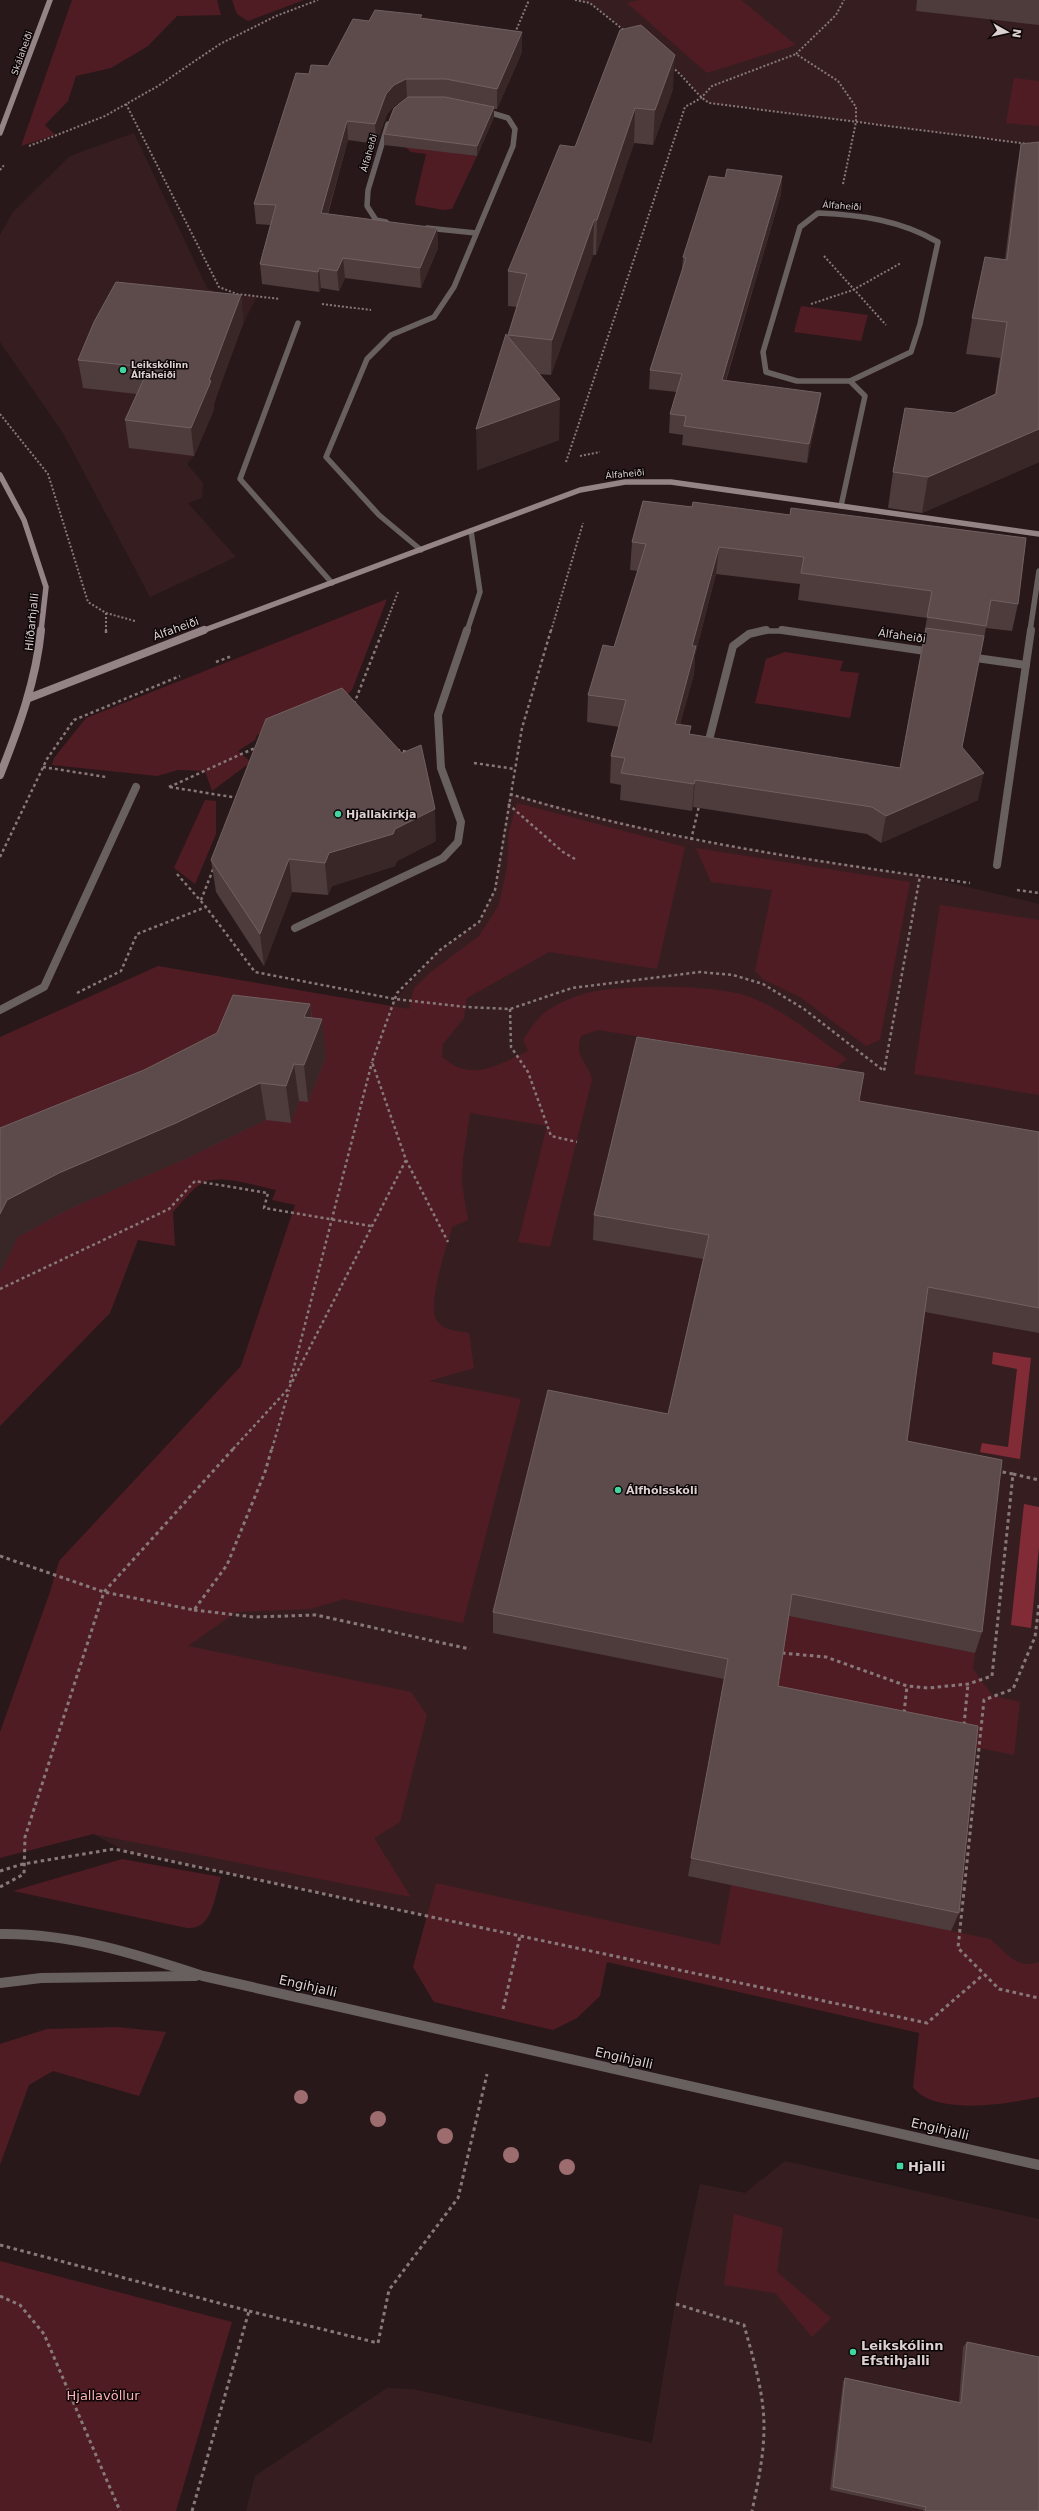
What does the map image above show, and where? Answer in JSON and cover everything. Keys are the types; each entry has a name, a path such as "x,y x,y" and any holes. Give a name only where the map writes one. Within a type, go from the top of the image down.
{"street":[{"name":"Skálaheiði","path":"0,133 50,0"},
{"path":"421,550 379,515 326,457 367,359 391,335 434,317 454,287 472,250 476,233 513,146 515,129 508,118 495,112 480,110"},
{"name":"Álfaheiði","path":"390,120 384,134 370,183 367,206 376,220 391,223"},
{"name":"Álfaheiði","path":"800,227 818,213 837,214 897,221 921,231 938,242"},
{"path":"422,227 476,233"},
{"path":"800,227 763,352 766,372 780,379 808,383 850,380 911,352 920,324 938,242"},
{"path":"298,323 240,479 332,583"},
{"path":"841,506 865,396 850,380"},
{"name":"Hlíðarhjalli","path":"0,475 24,520 46,587 38,661 29,698 0,774"},
{"name":"Álfaheiði","path":"29,698 108,666 580,490 629,481 671,482 1039,534"},
{"path":"294,928 432,864 452,851 458,842 461,822 441,768 438,715 480,592 471,531"},
{"path":"997,865 1039,571"},
{"name":"Álfaheiði","path":"709,740 733,646 740,638 752,632 767,629 782,630 939,653"},
{"path":"963,656 1026,665"},
{"path":"0,1010 44,987 136,787"},
{"name":"Engihjalli","path":"0,1934 25,1932 126,1951 203,1976 1039,2165"},
{"name":"Engihjalli","path":"0,1983 41,1978 203,1976"}],"path":[{"path":"27,147 105,116 158,86 220,44 276,16 318,0"},
{"path":"514,34 529,0"},
{"path":"576,0 590,3"},
{"path":"586,0 626,31"},
{"path":"566,462 685,107 701,98 712,86 796,54 836,15 844,0"},
{"path":"796,54 838,81 856,107 856,122 837,214"},
{"path":"668,64 686,78 701,98 709,103 1031,144"},
{"path":"126,104 219,287 237,294 288,300"},
{"path":"800,227 853,290 911,352"},
{"path":"775,315 853,290 938,242"},
{"path":"318,303 373,310"},
{"path":"194,1610 227,1565 265,1472 289,1388 372,1062 397,993 440,950 479,922 495,890 508,804 522,728 585,518 577,520"},
{"path":"356,711 354,704 399,588 392,591"},
{"path":"214,663 236,654"},
{"path":"0,857 43,767 74,720 185,674"},
{"path":"347,707 354,704"},
{"path":"169,787 259,746"},
{"path":"390,749 515,769"},
{"path":"43,767 82,773"},
{"path":"510,794 544,805 691,840 972,883"},
{"path":"238,806 241,798"},
{"path":"691,840 700,802"},
{"path":"508,804 563,852 575,859"},
{"path":"201,900 215,864"},
{"path":"177,874 201,900 210,914 255,972 395,999 466,1008 510,1010 572,988 700,972 733,975 763,984 804,1009 884,1071 920,876"},
{"path":"1009,888 1039,893"},
{"path":"72,996 121,971 137,934 206,907"},
{"path":"510,1010 511,1047 528,1072 541,1103 551,1136 577,1142"},
{"path":"372,1062 406,1160 448,1242"},
{"path":"0,1887 24,1874 23,1864 25,1837 104,1592 289,1388 406,1160"},
{"path":"0,1289 169,1209 195,1181 268,1193 264,1208 371,1226"},
{"path":"990,1469 1039,1480"},
{"path":"782,1653 826,1657 907,1686 928,1688 968,1684 992,1676 1013,1474"},
{"path":"0,1556 104,1592 194,1610 254,1617 316,1615 470,1649"},
{"path":"1039,1605 1035,1637 1013,1689 984,1700 958,1948 983,1975 999,1989 1039,1998"},
{"path":"963,1729 968,1684"},
{"path":"903,1716 907,1686"},
{"path":"0,1871 23,1864 114,1848 927,2023 983,1975"},
{"path":"0,2245 249,2311 378,2343 389,2290 458,2198 520,1936"},
{"path":"0,2296 11,2298 27,2310 44,2334 120,2511"},
{"path":"676,2304 744,2325 755,2365 764,2426 761,2467 752,2511"},
{"path":"192,2511 249,2311"}],"shaded area":[{"path":"576,0 1039,0 1039,145 709,103 701,98 686,78 590,3"},
{"name":"Leikskólinn Álfaheiði","path":"134,133 207,288 219,294 257,296 242,327 216,398 214,409 194,456 187,464 203,483 202,498 188,503 236,557 150,597 63,433 0,342 0,235 13,212 70,156"},
{"name":"Álfhólsskóli","path":"510,794 691,840 920,876 1039,904 1039,2037 520,1936 125,1851 93,1834 24,1851 289,1388 392,1006 395,999 440,950 479,922 495,890"},
{"path":"993,1352 1031,1358 1020,1459 980,1452 982,1443 1008,1447 1017,1369 992,1364"},
{"path":"1024,1504 1039,1507 1039,1547 1031,1628 1011,1625"},
{"name":"Leikskólinn Efstihjalli","path":"785,2161 1039,2219 1039,2511 246,2511 255,2476 387,2388 413,2389 652,2443 677,2293 700,2184 745,2193"}],"green space":[{"path":"72,0 217,0 221,15 177,16 148,46 111,68 76,76 68,101 45,125 55,135 21,146"},
{"path":"232,0 304,0 248,21 237,14"},
{"path":"639,0 741,0 796,45 707,73 627,3"},
{"path":"1014,78 1039,81 1039,126 1006,123"},
{"path":"405,147 477,156 452,209 443,210 416,205 415,201 426,154 411,152"},
{"path":"801,306 868,315 861,341 794,332"},
{"path":"387,599 352,690 330,710 257,735 255,740 238,751 251,762 212,791 205,771 178,770 157,776 52,765 54,758 86,718"},
{"path":"785,652 843,661 840,671 859,673 850,718 755,703 766,659"},
{"path":"205,800 216,801 216,834 195,884 174,868"},
{"path":"517,803 685,847 657,969 549,952 467,998 464,1018 443,1044 442,1057 453,1065 464,1069 475,1070 495,1066 528,1051 523,1040 540,1016 567,1000 582,994 603,990 669,987 716,990 750,997 788,1017 847,1059 835,1068 598,1030 581,1036 579,1044 580,1055 588,1068 592,1080 550,1247 518,1242 547,1126 470,1113 463,1159 462,1184 468,1220 452,1227 438,1275 434,1313 437,1321 443,1327 469,1333 474,1368 429,1381 521,1399 463,1623 344,1599 310,1609 236,1612 188,1646 411,1692 427,1715 400,1822 374,1838 411,1897 93,1834 0,1858 0,1732 50,1592 59,1561 241,1366 295,1205 272,1200 276,1190 244,1182 219,1179 200,1184 173,1212 175,1246 138,1240 110,1313 0,1426 0,1037 158,966 409,1009 414,988 431,972 479,936 499,905 507,867 509,832"},
{"path":"696,848 910,882 880,1040 866,1046 800,997 764,980 755,971 772,890 711,882"},
{"path":"940,905 1039,920 1039,1095 914,1074"},
{"path":"789,1616 975,1653 973,1669 993,1696 1020,1702 1014,1755 773,1706"},
{"path":"122,1859 221,1877 211,1911 207,1918 202,1924 196,1927 187,1928 13,1891"},
{"path":"436,1883 720,1945 731,1885 990,1939 1006,1954 1018,1962 1031,1964 1039,1962 1039,2097 991,2105 972,2106 937,2102 923,2096 913,2087 919,2033 607,1962 600,1996 577,2018 553,2030 434,2002 413,1967"},
{"path":"117,2027 166,2032 139,2096 53,2071 29,2085 0,2165 0,2044 47,2029"},
{"path":"734,2214 783,2228 777,2272 831,2318 812,2337 775,2293 724,2285"},
{"name":"Hjallavöllur","path":"0,2261 232,2322 176,2511 0,2511"}],"building":[{"path":"375,10 422,15 420,18 522,32 497,89 446,79 406,79 394,85 386,94 375,124 347,121 321,213 437,228 420,268 343,258 337,271 319,268 318,272 260,264 276,205 254,204 296,73 309,74 311,65 328,66 353,19 369,21"},
{"path":"641,25 675,55 655,110 635,108 597,220 594,220 552,340 508,335 527,274 508,271 560,145 575,147 620,30"},
{"path":"408,97 445,97 494,107 477,146 384,134 394,108"},
{"path":"1039,142 1039,429 928,477 893,472 905,408 954,413 996,394 1007,322 972,318 985,257 1007,260 1021,144"},
{"path":"727,169 782,176 722,380 821,393 809,444 684,426 686,416 670,414 682,374 650,370 686,258 683,257 709,176 725,178"},
{"path":"116,282 241,295 209,380 211,381 191,428 125,420 147,372 142,371 144,367 78,360 94,322"},
{"path":"506,334 560,399 476,429"},
{"path":"643,501 692,507 693,502 790,515 791,508 1026,538 1018,604 991,600 986,626 927,617 932,591 801,573 804,557 719,547 692,646 696,646 675,724 691,726 689,734 900,768 926,628 984,636 962,747 984,773 886,816 872,807 695,780 694,784 621,773 625,758 611,756 626,700 588,695 603,645 614,647 646,544 632,542"},
{"name":"Hjallakirkja","path":"342,688 402,753 421,745 435,809 395,829 393,834 329,853 325,863 289,859 260,934 211,860 266,719"},
{"path":"233,995 310,1004 304,1017 322,1019 304,1065 294,1064 286,1086 260,1083 176,1123 59,1173 7,1200 0,1214 0,1128 144,1070 217,1033"},
{"path":"637,1037 864,1073 859,1101 1039,1132 1039,1308 928,1287 907,1441 1002,1460 982,1632 792,1594 778,1686 978,1726 959,1913 691,1858 728,1659 493,1612 548,1390 668,1414 709,1235 594,1215"},
{"path":"967,2342 1039,2357 1039,2511 925,2511 926,2507 833,2487 845,2378 961,2403"}],"place":[{"name":"Leikskólinn Álfaheiði","path":"123,370"},
{"name":"Hjallakirkja","path":"338,814"},
{"name":"Álfhólsskóli","path":"618,1490"},
{"name":"Hjalli","path":"900,2166"},
{"name":"Leikskólinn Efstihjalli","path":"853,2352"}]}
